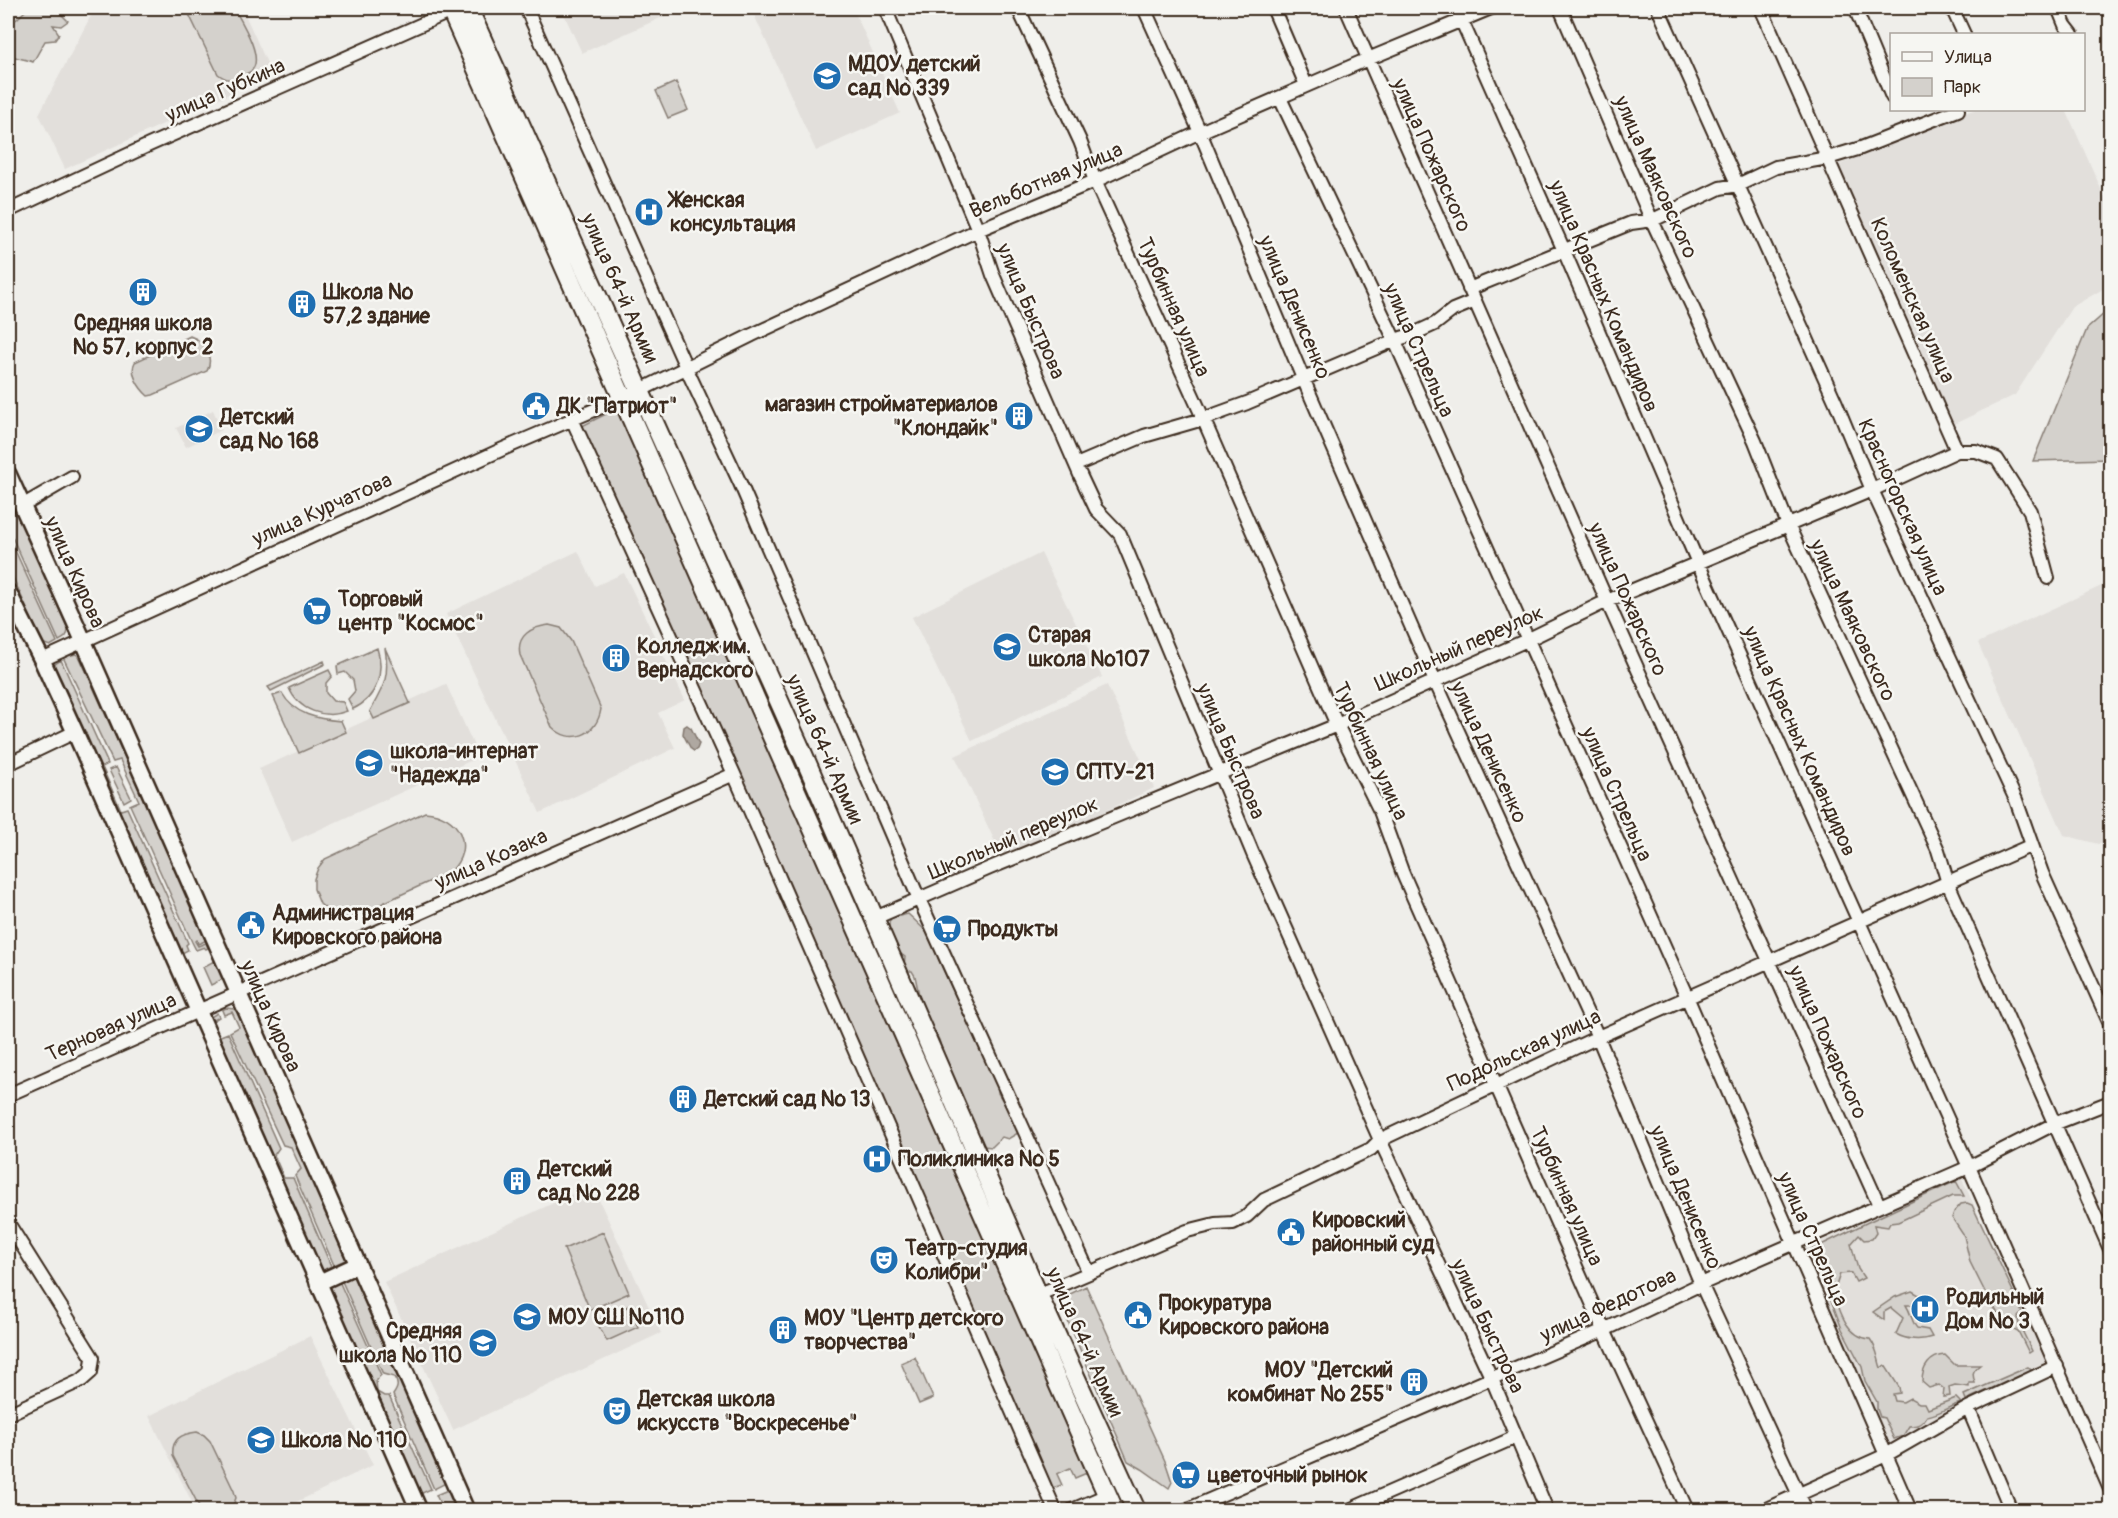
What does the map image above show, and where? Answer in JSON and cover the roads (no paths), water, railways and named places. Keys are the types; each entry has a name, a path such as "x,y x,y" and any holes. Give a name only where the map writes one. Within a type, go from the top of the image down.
{"highway":[{"name":"улица 64-й Армии","path":"457,8 641,390 875,918 961,1115 1029,1298 1111,1503"},
{"name":"улица 64-й Армии","path":"457,8 621,399 783,761 941,1123 1136,1510"},
{"path":"941,1123 961,1115"}],"main road":[{"name":"улица Кирова","path":"8,474 466,1510"},
{"path":"8,592 75,732 419,1510"},
{"path":"318,1282 357,1264"}],"street":[{"name":"улица Губкина","path":"8,211 149,145 457,8"},
{"name":"улица 64-й Армии","path":"526,8 740,483 919,898 1089,1273"},
{"name":"улица Быстрова","path":"885,8 978,230 993,275 1076,465 1096,509 1120,534 1219,774 1380,1140 1492,1379 1547,1510"},
{"name":"Турбинная улица","path":"1018,8 1080,141 1095,181 1203,419 1337,725 1380,811 1403,874 1604,1330 1687,1510"},
{"name":"улица Денисенко","path":"1144,8 1200,132 1435,681 1598,1037 1701,1284 1806,1510"},
{"path":"1273,8 1306,86"},
{"name":"улица Пожарского","path":"1346,8 1607,601 1879,1204"},
{"name":"улица Красных Командиров","path":"1456,8 1564,251 1698,563 1969,1167 2110,1489"},
{"name":"Вельботная улица","path":"621,399 978,230 1095,181 1200,132 1368,59 1491,8"},
{"name":"улица Маяковского","path":"1560,8 1653,220 1755,441 1788,525 1938,850 1948,883 2110,1249"},
{"name":"Красногорская улица","path":"1658,8 1836,403 1872,490 2016,800 2042,873 2110,1024"},
{"name":"Коломенская улица","path":"1761,8 1957,451"},
{"path":"1856,8 1890,92"},
{"path":"1952,8 1964,33"},
{"path":"2058,8 2071,33"},
{"name":"улица Стрельца","path":"1280,98 1395,340 1687,997 1910,1510"},
{"path":"1076,465 1144,436 1203,419 1273,393 1395,340 1411,336 1436,324 1472,295 1564,251 1631,223 1653,220 1720,188 1738,185 1776,167 1828,158 1861,148 1955,111"},
{"name":"улица Курчатова","path":"42,660 502,449 621,399"},
{"path":"572,419 734,774 1055,1510"},
{"path":"1957,451 1976,451 1997,459 2030,511 2048,578"},
{"name":"Школьный переулок","path":"875,918 1337,725 1527,640 1607,601 1872,490 1957,451"},
{"path":"22,506 72,477"},
{"path":"8,764 75,732"},
{"name":"улица Козака","path":"198,1009 734,774"},
{"name":"Подольская улица","path":"1029,1298 1187,1231 1215,1224 1233,1223 1247,1216 1264,1200 1371,1149 1380,1140 1497,1084 1687,997 2032,845"},
{"name":"Терновая улица","path":"8,1095 198,1009"},
{"name":"улица Федотова","path":"1186,1510 1604,1330 1879,1204 1969,1167 2054,1124 2110,1102"},
{"path":"8,1223 93,1358 92,1372 82,1380 8,1414"},
{"path":"1764,1510 1886,1455 1968,1408 2057,1366"},
{"path":"1968,1408 2011,1510"},
{"path":"1349,1510 1516,1437"},
{"path":"1072,1510 1111,1503"}],"place":[{"name":"МДОУ детский сад № 339","path":"827,76"},
{"name":"Женская консультация","path":"649,212"},
{"name":"Средняя школа № 57, корпус 2","path":"143,292"},
{"name":"Школа № 57,2 здание","path":"302,304"},
{"name":"ДК \"Патриот\"","path":"536,406"},
{"name":"магазин стройматериалов \"Клондайк\"","path":"1019,416"},
{"name":"Детский сад № 168","path":"199,429"},
{"name":"Торговый центр \"Космос\"","path":"317,611"},
{"name":"Старая школа №107","path":"1007,647"},
{"name":"Колледж им. Вернадского","path":"616,658"},
{"name":"школа-интернат \"Надежда\"","path":"369,763"},
{"name":"СПТУ-21","path":"1055,772"},
{"name":"Администрация Кировского района","path":"251,925"},
{"name":"Продукты","path":"947,929"},
{"name":"Детский сад № 13","path":"683,1099"},
{"name":"Поликлиника № 5","path":"877,1159"},
{"name":"Детский сад № 228","path":"517,1181"},
{"name":"Кировский районный суд","path":"1291,1232"},
{"name":"Театр-студия Колибри\"","path":"884,1260"},
{"name":"Родильный Дом № 3","path":"1925,1309"},
{"name":"Прокуратура Кировского района","path":"1138,1315"},
{"name":"МОУ СШ №110","path":"527,1317"},
{"name":"МОУ \"Центр детского творчества\"","path":"783,1330"},
{"name":"Средняя школа № 110","path":"483,1343"},
{"name":"МОУ \"Детский комбинат № 255\"","path":"1414,1382"},
{"name":"Детская школа искусств \"Воскресенье\"","path":"617,1411"},
{"name":"Школа № 110","path":"261,1440"},
{"name":"цветочный рынок","path":"1186,1475"}]}
